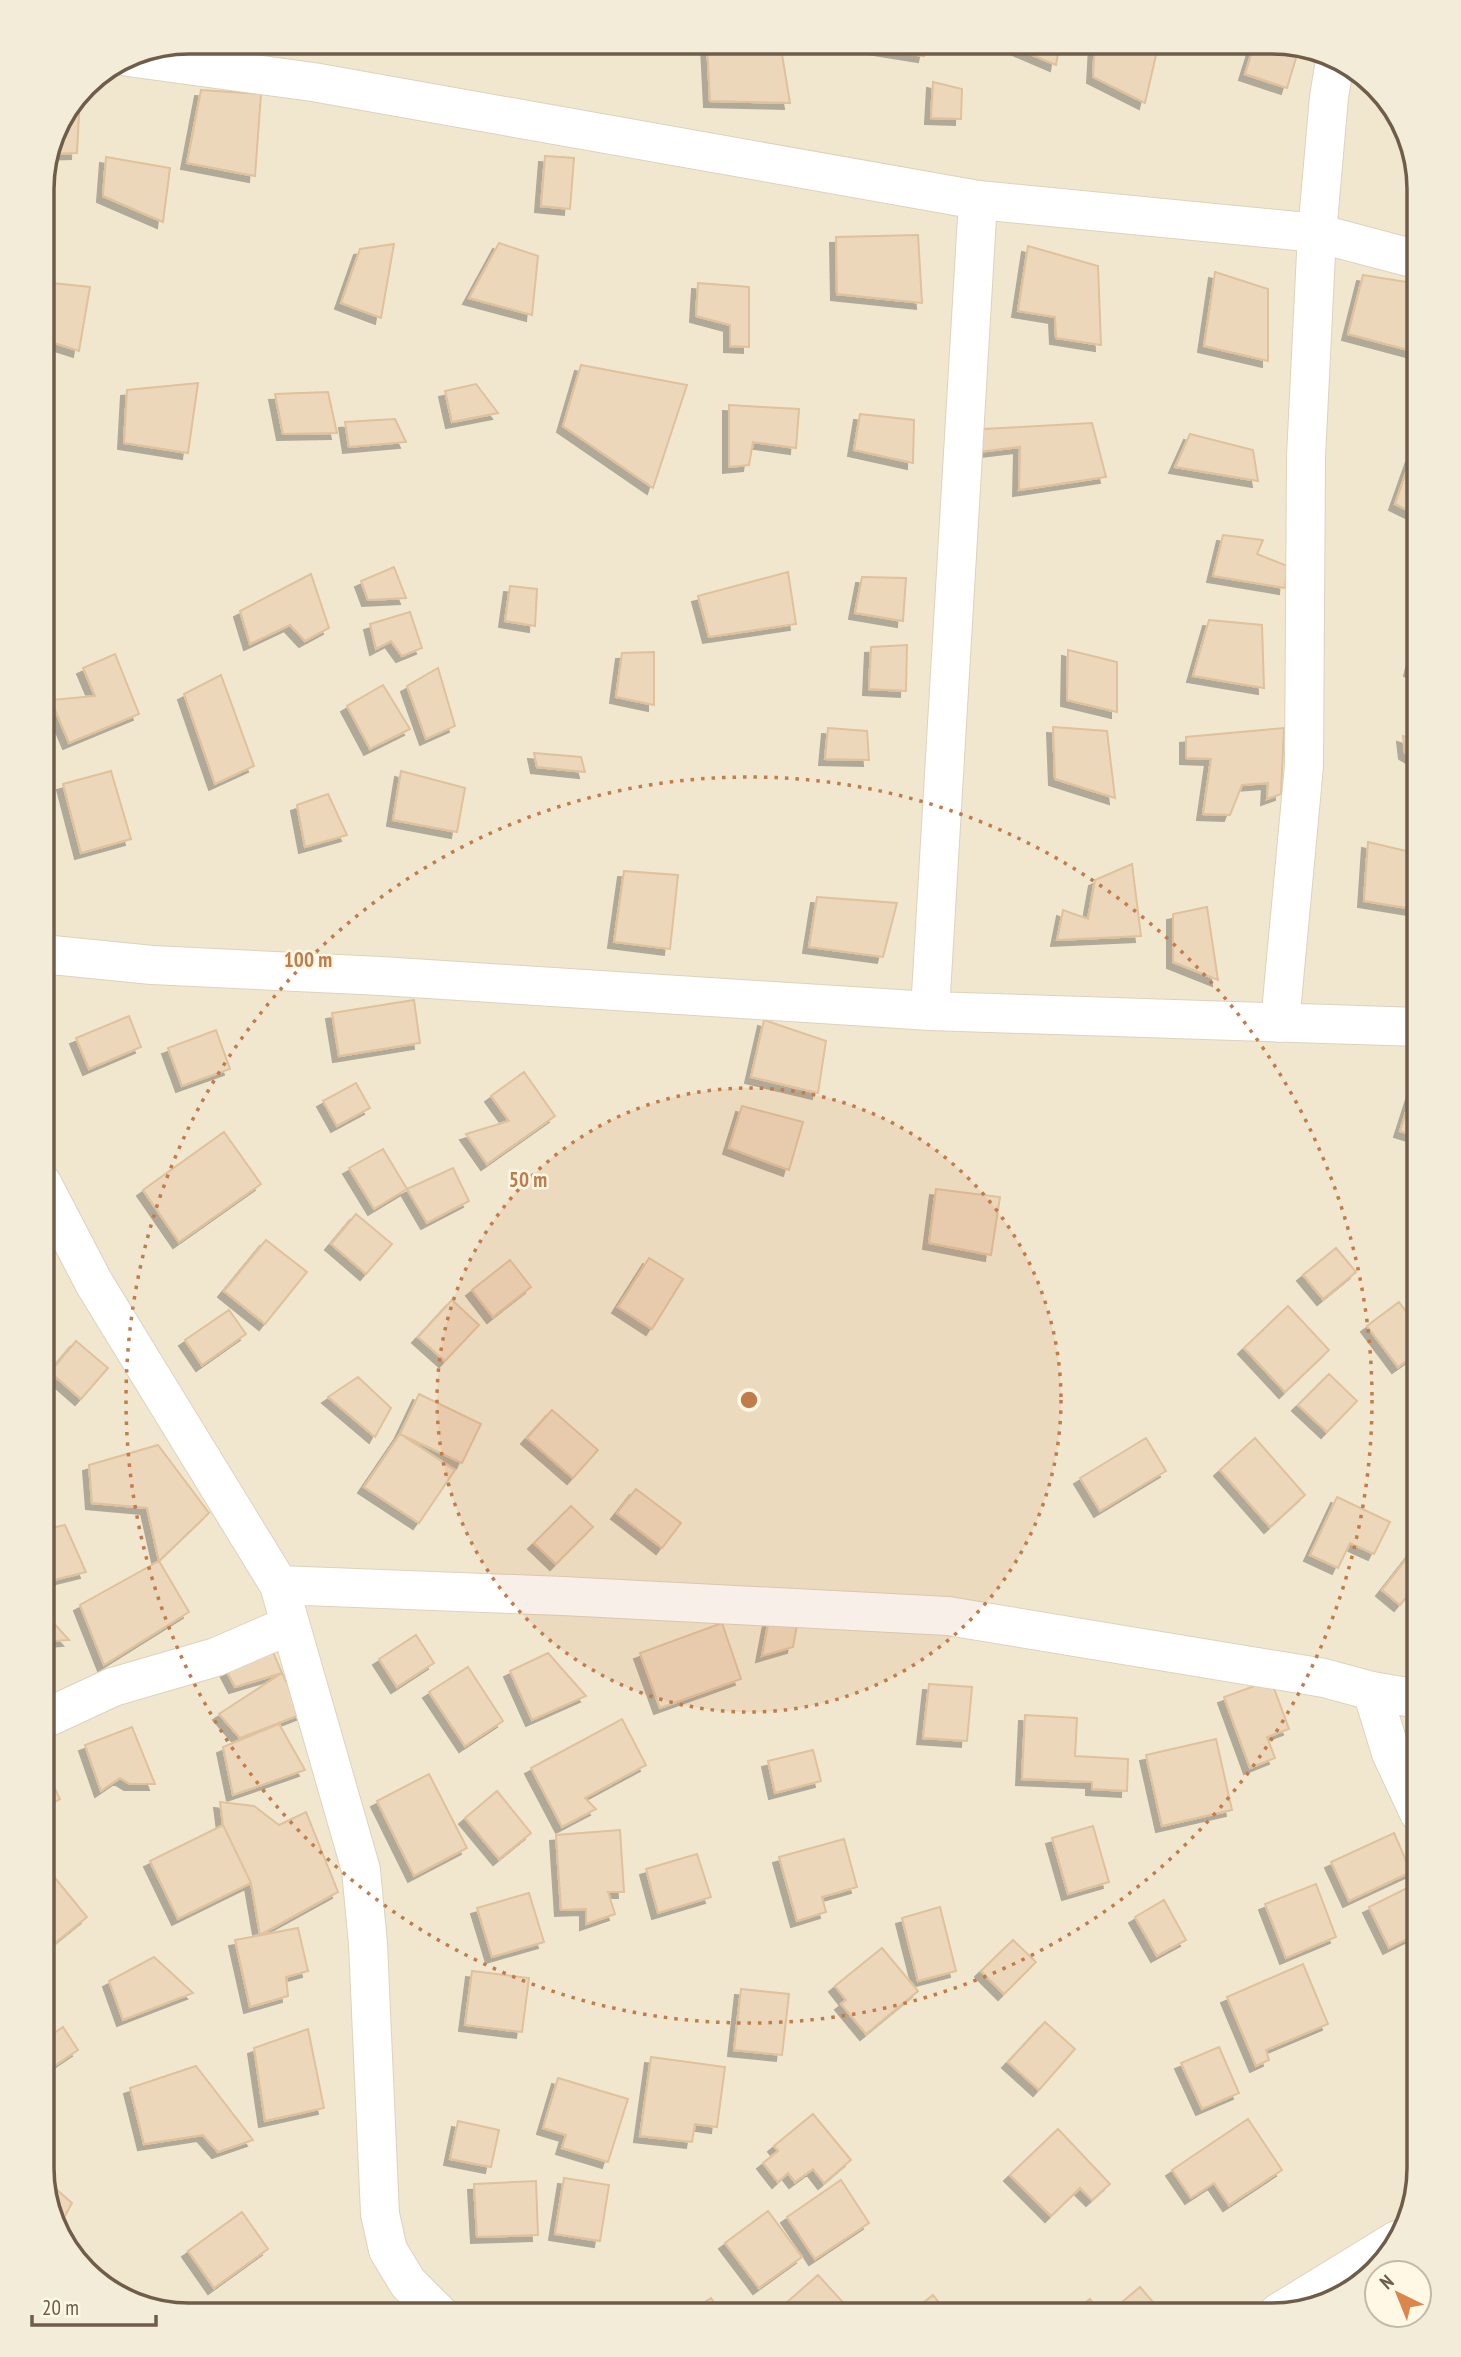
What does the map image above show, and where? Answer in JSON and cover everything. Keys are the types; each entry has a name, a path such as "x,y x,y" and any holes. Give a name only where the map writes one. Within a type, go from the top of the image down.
{"street":[{"path":"150,60 313,82 978,200 1317,233 1407,257"},
{"path":"1280,1023 1304,766 1306,457 1317,233 1334,69"},
{"path":"930,1011 978,200"},
{"path":"55,955 152,965 381,976 930,1011 1407,1027"},
{"path":"54,1207 94,1283 279,1585 361,1870 368,1944 382,2226 388,2250 408,2283 427,2302"},
{"path":"279,1585 549,1595 948,1616 1324,1678 1407,1697"},
{"path":"54,1714 113,1687 216,1657 290,1625"},
{"path":"1372,1691 1391,1753 1407,1787"},
{"path":"1300,2300 1376,2253"}],"shaded area":[{"path":"1280,55 1315,61 1347,77 1373,100 1393,130 1402,154 1407,190 1407,2168 1402,2203 1384,2243 1371,2259 1363,2259 1361,2269 1331,2289 1315,2296 1272,2303 181,2302 146,2296 114,2280 88,2257 68,2227 59,2203 54,2168 55,172 68,130 82,107 94,94 122,72 163,57"}],"building":[{"path":"708,55 782,55 790,103 710,101"},
{"path":"1032,55 1058,55 1056,65"},
{"path":"1094,55 1156,55 1145,103 1093,77"},
{"path":"1251,55 1296,57 1287,88 1245,74"},
{"path":"933,82 962,89 961,119 931,118"},
{"path":"201,90 261,94 255,176 187,163"},
{"path":"79,111 77,153 59,154"},
{"path":"545,156 574,158 570,209 541,206"},
{"path":"106,157 170,168 163,222 103,196"},
{"path":"918,235 922,303 837,294 836,237"},
{"path":"499,243 538,256 532,315 469,298"},
{"path":"394,244 381,318 341,303 360,249"},
{"path":"1028,246 1098,266 1101,345 1056,338 1055,317 1018,311"},
{"path":"1215,272 1268,289 1268,361 1204,346"},
{"path":"1363,275 1407,282 1407,350 1348,334"},
{"path":"55,283 90,287 79,351 55,343"},
{"path":"698,283 749,287 749,347 730,346 730,325 696,316"},
{"path":"581,365 687,385 653,488 563,426"},
{"path":"198,383 188,453 124,443 127,390"},
{"path":"476,384 498,413 452,422 445,391"},
{"path":"328,392 337,433 283,434 275,394"},
{"path":"729,405 799,409 796,448 753,442 749,465 729,467"},
{"path":"860,414 914,420 913,463 854,450"},
{"path":"395,419 406,442 349,447 345,422"},
{"path":"1092,423 1106,477 1019,490 1020,447 978,452 983,429"},
{"path":"1190,434 1253,450 1258,481 1175,467"},
{"path":"1407,470 1407,510 1395,504"},
{"path":"1223,535 1263,540 1257,554 1287,566 1285,588 1213,576"},
{"path":"394,567 406,598 368,600 361,581"},
{"path":"788,572 796,624 709,637 698,596"},
{"path":"311,574 329,628 305,641 290,625 250,644 240,611"},
{"path":"862,577 906,578 903,621 855,613"},
{"path":"510,586 537,589 535,626 505,621"},
{"path":"410,612 422,648 402,656 391,641 376,649 370,624"},
{"path":"1209,620 1262,625 1264,688 1193,676"},
{"path":"907,645 906,691 869,689 871,647"},
{"path":"1068,650 1117,662 1117,712 1067,700"},
{"path":"654,652 654,705 616,697 622,653"},
{"path":"115,654 139,714 69,743 55,709 55,700 95,696 83,668"},
{"path":"438,668 455,726 426,739 407,686"},
{"path":"221,675 254,766 215,784 184,694"},
{"path":"383,685 410,729 370,749 347,706"},
{"path":"1053,727 1107,731 1115,798 1055,779"},
{"path":"828,728 867,731 869,760 825,759"},
{"path":"1284,728 1281,794 1267,799 1268,783 1242,785 1230,815 1203,814 1211,759 1186,758 1186,737"},
{"path":"1403,736 1407,737 1407,754"},
{"path":"534,753 581,757 585,772 537,767"},
{"path":"111,771 131,839 81,853 63,784"},
{"path":"401,771 465,788 457,832 393,820"},
{"path":"328,794 347,835 305,847 297,805"},
{"path":"1368,842 1407,851 1407,908 1364,901"},
{"path":"1132,864 1141,936 1057,940 1063,910 1088,919 1095,880"},
{"path":"624,871 678,875 670,949 614,942"},
{"path":"817,897 897,903 883,957 809,947"},
{"path":"1207,907 1218,980 1173,962 1173,914"},
{"path":"414,1000 420,1043 339,1056 332,1013"},
{"path":"129,1016 141,1047 89,1069 76,1038"},
{"path":"764,1020 826,1041 818,1093 751,1077"},
{"path":"216,1030 230,1069 182,1086 168,1048"},
{"path":"524,1072 555,1116 487,1164 466,1134 509,1121 491,1096"},
{"path":"356,1083 370,1108 337,1126 323,1101"},
{"path":"742,1106 803,1122 789,1170 729,1148"},
{"path":"1407,1109 1407,1133 1400,1131"},
{"path":"224,1132 261,1184 179,1242 143,1190"},
{"path":"383,1149 407,1189 374,1209 349,1168"},
{"path":"453,1168 469,1201 427,1223 407,1189"},
{"path":"936,1189 1000,1197 991,1255 929,1243"},
{"path":"356,1214 392,1244 366,1274 331,1244"},
{"path":"266,1240 307,1272 265,1324 224,1291"},
{"path":"1336,1248 1356,1272 1323,1299 1303,1275"},
{"path":"649,1258 683,1279 652,1329 618,1307"},
{"path":"510,1260 531,1287 493,1317 472,1290"},
{"path":"452,1300 479,1325 445,1361 418,1337"},
{"path":"1399,1302 1407,1313 1407,1361 1398,1367 1367,1326"},
{"path":"1288,1306 1329,1350 1285,1392 1244,1348"},
{"path":"229,1310 246,1334 202,1365 185,1340"},
{"path":"76,1341 108,1368 81,1399 54,1376 54,1367"},
{"path":"1329,1374 1357,1401 1327,1432 1298,1405"},
{"path":"358,1377 391,1408 375,1437 328,1397"},
{"path":"419,1394 481,1424 462,1463 400,1434"},
{"path":"552,1410 598,1450 573,1478 527,1438"},
{"path":"400,1434 455,1470 419,1523 364,1487"},
{"path":"1146,1438 1166,1471 1100,1511 1080,1478"},
{"path":"1255,1438 1305,1495 1270,1527 1220,1470"},
{"path":"158,1445 209,1513 159,1561 147,1508 92,1503 89,1465"},
{"path":"636,1489 681,1523 662,1548 617,1513"},
{"path":"1337,1497 1390,1522 1374,1554 1350,1543 1338,1568 1310,1555"},
{"path":"571,1506 593,1527 556,1564 534,1543"},
{"path":"65,1525 86,1572 54,1580 54,1527"},
{"path":"1407,1558 1407,1597 1400,1605 1382,1590"},
{"path":"159,1561 189,1612 104,1665 80,1605"},
{"path":"770,1614 798,1619 793,1647 762,1656"},
{"path":"722,1623 741,1679 660,1708 640,1653"},
{"path":"54,1624 69,1640 54,1641"},
{"path":"416,1635 434,1663 397,1687 379,1659"},
{"path":"270,1645 282,1673 235,1687 224,1666"},
{"path":"548,1653 586,1696 532,1720 510,1671"},
{"path":"468,1667 503,1721 465,1746 429,1692"},
{"path":"282,1673 302,1714 240,1738 219,1714"},
{"path":"1271,1680 1289,1729 1267,1737 1275,1758 1250,1768 1224,1697"},
{"path":"929,1684 972,1687 967,1741 923,1738"},
{"path":"1025,1715 1077,1718 1075,1756 1128,1759 1127,1791 1092,1789 1092,1782 1022,1779"},
{"path":"622,1719 646,1765 585,1798 596,1809 562,1827 531,1768"},
{"path":"279,1724 305,1770 233,1795 223,1747"},
{"path":"132,1727 155,1784 130,1784 120,1778 101,1791 85,1745"},
{"path":"1216,1739 1232,1810 1162,1826 1146,1755"},
{"path":"813,1750 821,1781 775,1793 768,1761"},
{"path":"429,1774 467,1848 414,1876 377,1801"},
{"path":"54,1787 60,1799 54,1802"},
{"path":"497,1791 531,1833 499,1859 465,1818"},
{"path":"220,1802 254,1806 279,1825 306,1812 338,1892 260,1935 251,1883 223,1825"},
{"path":"223,1825 251,1883 178,1919 150,1861"},
{"path":"1093,1826 1109,1882 1068,1894 1052,1838"},
{"path":"620,1830 624,1892 608,1892 615,1914 586,1924 586,1909 561,1910 556,1835"},
{"path":"1394,1833 1407,1863 1407,1874 1349,1901 1331,1862"},
{"path":"844,1839 857,1887 822,1897 826,1912 797,1921 779,1857"},
{"path":"697,1854 711,1897 658,1913 646,1869"},
{"path":"54,1879 87,1917 54,1944"},
{"path":"1316,1884 1336,1937 1286,1958 1265,1904"},
{"path":"1407,1888 1407,1939 1389,1948 1369,1907"},
{"path":"529,1893 544,1942 492,1957 477,1908"},
{"path":"1164,1900 1186,1940 1157,1956 1135,1917"},
{"path":"940,1907 956,1971 918,1981 902,1918"},
{"path":"298,1928 308,1971 286,1977 288,1996 250,2007 235,1940"},
{"path":"1013,1940 1036,1962 1004,1994 981,1971"},
{"path":"882,1948 918,1991 866,2034 841,2004 846,2000 835,1986"},
{"path":"154,1957 193,1993 123,2020 109,1981"},
{"path":"1303,1964 1328,2024 1266,2050 1269,2060 1256,2066 1227,1997"},
{"path":"472,1971 529,1978 522,2032 465,2025"},
{"path":"741,1989 789,1994 782,2055 734,2050"},
{"path":"1045,2022 1075,2049 1039,2090 1008,2062"},
{"path":"63,2027 78,2050 54,2066 54,2033"},
{"path":"308,2029 324,2108 265,2121 254,2048"},
{"path":"1219,2047 1239,2093 1202,2109 1181,2063"},
{"path":"651,2057 725,2067 717,2127 695,2124 692,2142 640,2136"},
{"path":"196,2066 253,2140 218,2152 203,2135 144,2144 130,2088"},
{"path":"558,2078 628,2099 608,2162 562,2148 566,2135 543,2128"},
{"path":"813,2114 851,2160 824,2183 813,2169 795,2182 788,2173 778,2182 763,2163 778,2151 774,2146"},
{"path":"1248,2119 1282,2170 1229,2205 1214,2183 1191,2198 1172,2170"},
{"path":"458,2121 499,2130 491,2167 450,2159"},
{"path":"1058,2129 1110,2184 1092,2200 1080,2188 1051,2216 1010,2175"},
{"path":"564,2178 609,2185 600,2241 555,2234"},
{"path":"841,2180 869,2223 815,2259 787,2217"},
{"path":"536,2181 538,2235 477,2237 474,2184"},
{"path":"56,2189 72,2203 64,2217"},
{"path":"768,2211 802,2257 759,2288 725,2243"},
{"path":"242,2212 268,2249 214,2288 188,2251"},
{"path":"818,2275 843,2303 787,2303"},
{"path":"1140,2287 1154,2303 1121,2303"},
{"path":"933,2295 939,2303 923,2303"}]}
